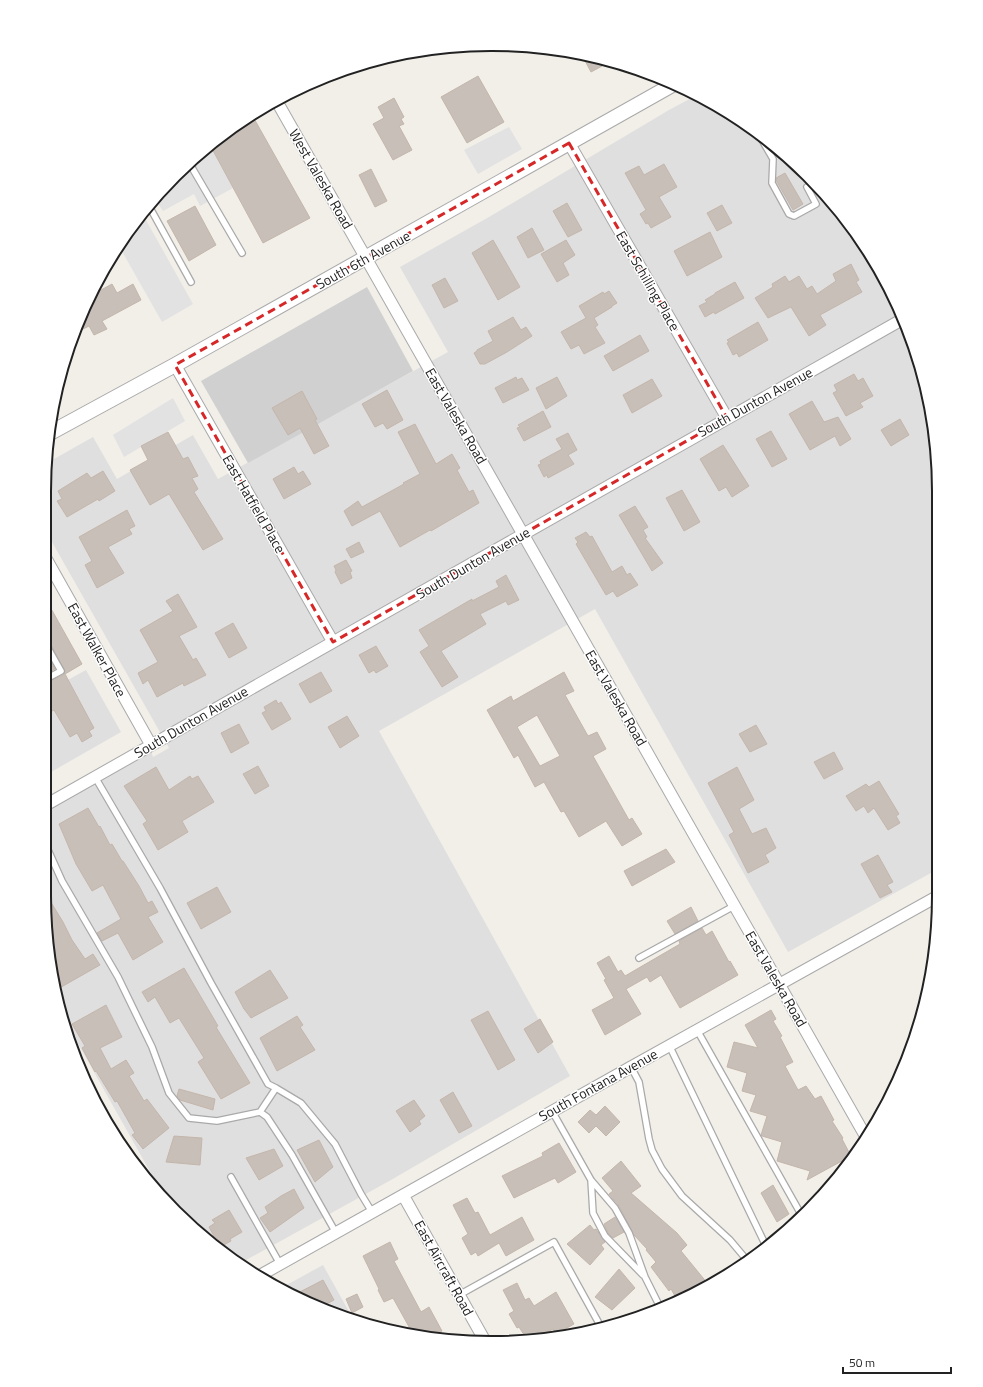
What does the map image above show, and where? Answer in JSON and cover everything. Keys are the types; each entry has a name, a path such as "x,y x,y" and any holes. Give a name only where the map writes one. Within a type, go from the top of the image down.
{"street":[{"name":"South 6th Avenue","path":"56,430 175,365 667,88"},
{"name":"West Valeska Road","path":"279,106 366,258"},
{"name":"East Schilling Place","path":"569,143 727,418"},
{"name":"East Valeska Road","path":"366,258 863,1132"},
{"name":"South Dunton Avenue","path":"51,802 898,322"},
{"name":"East Hatfield Place","path":"175,365 333,642"},
{"name":"East Walker Place","path":"51,567 151,745"},
{"name":"South Fontana Avenue","path":"264,1273 669,1045 932,899"},
{"name":"East Aircraft Road","path":"403,1195 482,1336"}],"lane":[{"path":"766,147 773,159 772,183 790,214 794,216 816,204 807,187"},
{"path":"192,168 242,254"},
{"path":"152,211 191,282"},
{"path":"51,653 61,671 51,676"},
{"path":"95,777 161,889 211,983 268,1084 301,1102 335,1144 372,1212"},
{"path":"51,857 62,881 118,977 152,1048 169,1093 189,1118 217,1121 260,1112 276,1088"},
{"path":"639,958 734,906"},
{"path":"696,1030 799,1211"},
{"path":"669,1045 764,1242"},
{"path":"631,1067 639,1082 648,1139 662,1170 682,1196 730,1240 744,1256"},
{"path":"552,1111 591,1180 615,1208 629,1233 645,1277 658,1303"},
{"path":"260,1112 267,1117 292,1155 336,1233"},
{"path":"231,1177 280,1264"},
{"path":"591,1180 593,1213 605,1236 645,1277"},
{"path":"459,1295 554,1242 599,1323"}],"highlighted area":[{"path":"569,143 727,418 333,642 175,365"}],"shaded area":[{"path":"691,98 736,125 760,142 803,180 841,223 873,271 887,297 909,350 924,406 931,463 932,872 788,952 595,609 379,731 570,1076 391,1180 245,1261 201,1227 154,1179 74,1036 59,981 52,924 51,808 151,751 153,757 169,748 51,540 52,460 93,437 117,479 193,435 218,479 448,352 400,267 489,217"},
{"path":"509,127 522,149 478,174 464,150"},
{"path":"213,150 233,188 200,206 194,194 163,211 158,203 160,201 180,180"},
{"path":"145,219 193,304 162,322 122,252"},
{"path":"367,287 413,371 248,463 201,381"},
{"path":"173,398 185,421 124,457 113,435"},
{"path":"86,670 121,732 51,772 51,689"},
{"path":"323,1265 350,1313 297,1291 286,1285"}],"building":[{"path":"585,61 601,65 602,66 591,72"},
{"path":"478,76 504,122 467,143 441,97"},
{"path":"394,98 404,117 401,119 404,124 399,126 412,150 393,160 373,124 384,118 378,107"},
{"path":"255,120 310,218 263,243 213,150"},
{"path":"664,164 677,187 659,197 671,217 651,228 648,223 646,224 640,214 646,210 625,173 639,166 644,175"},
{"path":"371,169 387,201 375,207 359,175"},
{"path":"785,173 803,204 793,210 776,180 776,178"},
{"path":"567,203 582,230 568,237 553,211"},
{"path":"722,205 732,223 717,231 707,213"},
{"path":"195,206 216,245 189,261 167,221"},
{"path":"532,228 544,250 528,258 517,237"},
{"path":"710,232 722,257 687,276 674,251"},
{"path":"493,240 520,287 498,300 472,253"},
{"path":"566,240 575,255 563,263 569,275 557,282 541,254"},
{"path":"851,264 859,280 856,282 862,292 820,315 826,325 809,336 791,307 768,318 755,298 773,287 772,284 785,276 789,282 799,276 807,289 812,286 817,294 836,281 833,274"},
{"path":"445,278 458,301 444,308 432,285"},
{"path":"735,282 744,298 715,314 714,312 705,317 699,306 707,302 705,300 715,293"},
{"path":"112,284 117,293 133,284 141,300 102,321 107,329 94,335 89,326 82,329 99,291"},
{"path":"609,291 617,303 594,318 598,325 595,327 605,343 584,354 579,345 571,349 561,332 586,318 579,306 603,292 604,294"},
{"path":"513,317 521,330 526,327 532,336 485,364 480,364 474,353 493,341 488,331"},
{"path":"758,322 768,340 739,357 737,353 733,355 727,340"},
{"path":"640,335 649,351 613,371 604,356"},
{"path":"854,374 858,381 863,378 873,396 860,403 863,407 846,416 833,393 837,391 834,385"},
{"path":"516,377 517,380 522,378 529,390 503,403 495,388"},
{"path":"557,377 567,396 546,409 536,388"},
{"path":"652,379 662,396 632,413 623,395"},
{"path":"387,390 403,420 387,429 383,423 375,427 362,404"},
{"path":"302,391 329,446 314,454 300,428 288,435 272,408"},
{"path":"812,401 824,422 838,417 851,439 840,446 835,436 810,450 789,414"},
{"path":"543,411 551,427 524,441 517,428 520,427 518,425"},
{"path":"900,419 909,435 891,446 881,430"},
{"path":"415,424 436,464 452,454 460,468 457,470 469,492 473,490 479,503 400,547 380,511 352,526 344,511 358,501 362,507 420,474 398,432"},
{"path":"771,431 787,459 772,467 756,439"},
{"path":"168,432 183,459 188,457 198,476 192,478 198,489 194,492 223,539 203,550 169,494 150,505 130,470 148,460 141,446"},
{"path":"568,433 577,450 568,455 574,464 548,478 547,475 544,477 538,465 541,464 540,461 562,449 556,439"},
{"path":"723,445 749,486 732,497 726,487 719,491 700,459"},
{"path":"294,467 298,474 303,471 311,484 284,499 273,479"},
{"path":"103,471 115,491 67,517 57,501 62,499 58,491 87,473 91,478"},
{"path":"682,490 700,522 684,531 666,498"},
{"path":"635,506 648,527 643,530 647,537 645,538 663,563 652,571 619,515"},
{"path":"127,510 135,526 129,529 132,534 108,547 124,573 97,588 85,565 92,561 79,537"},
{"path":"586,532 590,537 592,536 612,572 622,566 627,575 630,573 638,585 617,597 613,591 606,595 576,544 578,542 575,538"},
{"path":"359,542 364,552 351,558 346,549"},
{"path":"346,560 352,571 350,572 352,578 341,584 335,572 336,570 334,566"},
{"path":"506,575 519,600 508,605 506,601 480,614 486,624 441,651 458,677 442,687 420,652 429,646 419,630 472,599 472,601 499,587 496,581"},
{"path":"178,594 197,627 179,636 193,660 196,658 206,675 184,686 183,683 157,697 148,680 143,684 138,673 158,662 140,630 173,611 166,601"},
{"path":"51,609 82,664 65,674 94,728 89,731 92,736 82,742 77,733 70,737 54,710 51,712 51,681 63,675 65,671 51,645"},
{"path":"233,623 247,648 229,658 215,633"},
{"path":"376,646 388,666 376,673 374,670 369,673 359,655"},
{"path":"51,662 55,669 51,671"},
{"path":"321,672 332,691 310,703 299,684"},
{"path":"564,672 574,691 565,695 588,736 597,732 606,749 593,756 629,820 632,818 642,834 622,846 606,821 579,837 564,811 561,812 544,782 535,787 518,755 514,758 487,710 511,696 513,701","holes":["537,715 560,756 540,766 517,727"]},
{"path":"276,700 278,704 281,702 291,719 272,730 262,713 266,711 264,707"},
{"path":"347,716 359,736 340,748 328,727"},
{"path":"239,724 249,743 231,753 221,733"},
{"path":"756,725 767,744 750,752 739,734"},
{"path":"834,752 843,769 824,779 814,762"},
{"path":"258,766 269,786 255,794 243,774"},
{"path":"156,767 169,790 190,776 192,779 198,776 214,802 182,821 188,832 158,850 143,824 147,821 124,786"},
{"path":"737,767 754,800 739,809 752,834 766,828 776,848 765,855 769,862 748,873 729,835 734,832 708,783"},
{"path":"879,781 899,814 896,816 900,823 888,830 874,808 868,813 864,806 856,811 846,796 866,784 869,787"},
{"path":"88,808 110,845 112,844 139,886 148,903 152,901 158,912 148,917 163,942 133,960 118,933 102,941 97,933 121,919 103,885 92,891 76,864 59,824"},
{"path":"666,849 675,862 632,886 624,871"},
{"path":"878,855 893,882 887,885 892,892 880,898 861,864"},
{"path":"217,887 231,912 201,929 187,903"},
{"path":"51,903 72,940 85,959 93,954 100,965 61,987 55,953"},
{"path":"691,907 698,921 675,934 667,921"},
{"path":"702,928 706,935 712,931 738,975 680,1008 661,975 650,982 647,977 626,989 641,1014 605,1035 592,1010 614,998 597,963 609,956 618,972 621,970 625,976 680,944 679,941"},
{"path":"184,968 218,1026 216,1027 250,1083 221,1099 198,1062 204,1058 179,1018 170,1023 155,997 148,1002 142,992"},
{"path":"270,970 288,998 251,1018 244,1009 235,992"},
{"path":"106,1005 122,1037 100,1048 111,1069 126,1060 134,1073 129,1076 144,1101 147,1099 169,1128 143,1149 132,1135 135,1133 117,1101 115,1102 96,1071 95,1072 82,1048 85,1046 72,1024"},
{"path":"771,1010 776,1019 773,1021 782,1036 780,1037 793,1062 785,1066 798,1090 806,1086 815,1099 821,1096 834,1120 832,1121 843,1138 842,1139 849,1152 844,1160 807,1180 810,1171 777,1161 782,1142 761,1135 767,1116 750,1111 756,1095 742,1091 747,1073 727,1067 734,1042 758,1048 745,1025"},
{"path":"488,1011 515,1060 498,1070 471,1020"},
{"path":"297,1016 303,1025 300,1027 315,1050 277,1071 260,1038"},
{"path":"540,1019 553,1042 538,1053 524,1029"},
{"path":"179,1089 215,1099 213,1110 180,1100 177,1096"},
{"path":"453,1092 472,1126 459,1133 440,1100"},
{"path":"414,1100 425,1116 419,1121 421,1124 410,1132 396,1111"},
{"path":"605,1106 620,1122 606,1136 596,1126 589,1133 578,1122 590,1110 596,1115"},
{"path":"174,1136 202,1138 200,1165 166,1162"},
{"path":"319,1140 333,1167 315,1182 297,1150"},
{"path":"559,1143 576,1172 558,1183 555,1178 514,1198 502,1176 543,1156 542,1153"},
{"path":"274,1149 283,1166 259,1180 246,1158"},
{"path":"621,1161 641,1186 631,1193 677,1233 687,1245 681,1251 705,1281 675,1296 671,1289 669,1291 651,1267 656,1262 646,1250 647,1249 634,1235 619,1206 609,1194 613,1191 602,1178"},
{"path":"773,1185 789,1214 777,1222 761,1193"},
{"path":"294,1189 304,1208 270,1232 260,1218 268,1213 265,1207"},
{"path":"467,1198 475,1213 478,1212 490,1235 522,1217 534,1240 506,1256 499,1243 478,1256 476,1252 471,1255 462,1238 468,1234 453,1205"},
{"path":"229,1210 242,1232 230,1239 231,1241 223,1245 216,1239 209,1227 215,1223 212,1220"},
{"path":"615,1217 624,1232 613,1238 608,1233 604,1224"},
{"path":"590,1225 594,1230 596,1229 605,1242 601,1245 604,1249 590,1265 567,1244"},
{"path":"390,1242 398,1259 394,1261 421,1312 429,1307 442,1331 439,1333 410,1329 393,1298 384,1302 363,1256"},
{"path":"619,1269 635,1288 612,1310 595,1297"},
{"path":"323,1280 334,1300 327,1304 300,1292"},
{"path":"517,1283 525,1300 529,1298 534,1306 556,1292 574,1324 563,1330 554,1331 553,1329 548,1332 524,1335 519,1327 517,1328 509,1314 514,1311 503,1290"},
{"path":"357,1294 363,1307 352,1313 346,1299"}]}
